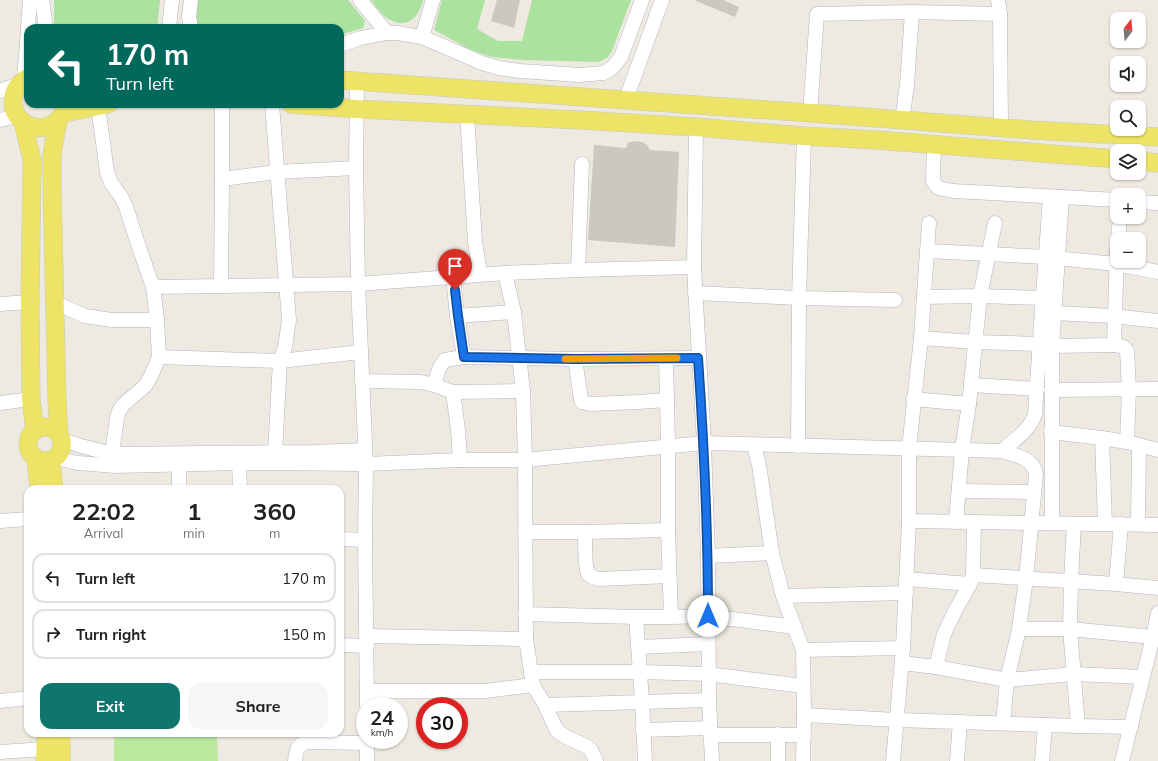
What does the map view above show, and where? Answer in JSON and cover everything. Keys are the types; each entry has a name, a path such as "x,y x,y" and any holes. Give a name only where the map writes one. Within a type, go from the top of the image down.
{"main road":[{"path":"24,80 15,92 13,100 14,108 20,119 32,160 30,302 31,399 35,431"},
{"path":"349,80 1031,130 1158,137"},
{"path":"20,119 30,126 37,128 45,127 52,125 63,112 86,108"},
{"path":"344,108 696,127 1110,158"},
{"path":"40,485 47,458 61,449 54,302 52,154 63,112"},
{"path":"876,140 878,118"},
{"path":"1030,152 1031,130"},
{"path":"1062,154 1063,132"},
{"path":"1146,162 1158,163"},
{"path":"47,458 32,454 29,444 32,435 35,431 50,428 60,436"},
{"path":"47,458 53,485"},
{"path":"61,737 61,761"}],"street":[{"path":"28,24 30,0"},
{"path":"42,0 45,24"},
{"path":"169,24 172,0"},
{"path":"190,24 189,17 191,0"},
{"path":"360,0 387,33"},
{"path":"422,37 433,0"},
{"path":"344,44 361,38 387,33 397,33 422,37 482,63 499,68 579,75 604,73 612,68 620,57 642,0"},
{"path":"626,100 662,0"},
{"path":"998,0 1000,14 1001,127"},
{"path":"810,113 817,14 912,12 1000,14"},
{"path":"902,120 907,85 912,12"},
{"path":"0,91 24,80"},
{"path":"349,80 357,109 356,168 358,284 366,464 367,697"},
{"path":"103,108 107,172 111,183 122,198 153,287 158,320 159,357 145,386 123,405 119,411 112,454"},
{"path":"221,286 222,108"},
{"path":"272,108 289,320 285,347 280,361 275,453"},
{"path":"467,114 475,242 480,274"},
{"path":"0,120 20,119"},
{"path":"696,127 694,267 704,443 708,556 708,700 712,761"},
{"path":"798,446 799,298 804,136"},
{"path":"934,144 933,181 938,188 953,191 1110,200"},
{"path":"578,270 582,164"},
{"path":"222,179 277,172 356,168"},
{"path":"1002,451 1026,430 1032,423 1035,414 1037,389 1046,345 1049,320 1056,197"},
{"path":"1146,202 1158,203"},
{"path":"893,761 903,648 909,521 909,448 913,399 921,338 929,223"},
{"path":"956,522 962,450 969,404 980,296 995,223"},
{"path":"928,251 1052,257 1110,258"},
{"path":"1049,320 1043,298 1052,257"},
{"path":"153,287 358,284 480,274 694,267"},
{"path":"1114,345 1116,268"},
{"path":"1146,268 1158,272"},
{"path":"505,273 514,312 523,391 526,639 532,678 557,731 586,746 591,750 596,761"},
{"path":"453,276 464,357"},
{"path":"695,293 799,298 895,300"},
{"path":"924,297 980,296 1043,298"},
{"path":"0,304 30,302"},
{"path":"54,302 85,316 112,320 158,320"},
{"path":"458,316 514,312"},
{"path":"1049,320 1114,316 1158,321"},
{"path":"921,338 1046,345 1123,346 1126,351 1138,524"},
{"path":"1046,345 1051,390 1052,523"},
{"path":"159,357 280,361 361,352"},
{"path":"434,385 442,364 451,358 698,358"},
{"path":"575,359 582,402 590,404 667,400"},
{"path":"666,359 669,576 672,617"},
{"path":"362,380 421,382 452,392 523,391"},
{"path":"971,386 1037,389"},
{"path":"1051,390 1158,390"},
{"path":"452,392 458,430 460,460"},
{"path":"0,403 31,399"},
{"path":"913,399 969,404"},
{"path":"1051,432 1102,438 1158,450"},
{"path":"60,436 81,446 112,454 275,453 365,450"},
{"path":"1102,438 1105,524"},
{"path":"47,458 78,463 116,466 239,463 366,464 460,460 525,460 704,443 1002,451 1030,462 1035,468 1035,485 1026,579 1019,629 1007,680 1003,723"},
{"path":"754,445 759,465 772,553 783,596 803,650 803,761"},
{"path":"239,463 240,485"},
{"path":"179,465 179,485"},
{"path":"959,491 1035,485 1051,479"},
{"path":"0,520 24,519"},
{"path":"909,521 1158,525"},
{"path":"936,667 946,629 971,579 974,522"},
{"path":"1074,524 1070,629 1078,726"},
{"path":"1116,584 1121,524"},
{"path":"525,532 668,530"},
{"path":"585,532 587,571 592,577 599,579 669,576"},
{"path":"344,539 366,540"},
{"path":"708,556 772,553"},
{"path":"783,596 971,579 1071,581 1158,588"},
{"path":"1122,761 1158,613"},
{"path":"526,614 636,617 708,616 795,627"},
{"path":"636,617 645,761"},
{"path":"1019,629 1070,629 1153,637"},
{"path":"344,644 367,641 526,639"},
{"path":"638,647 708,644"},
{"path":"803,650 903,648"},
{"path":"902,663 936,667 1007,680 1074,674 1142,677"},
{"path":"367,691 485,691 532,678 640,672 708,674 803,686"},
{"path":"0,701 24,698"},
{"path":"545,705 708,700"},
{"path":"804,715 897,720 1130,727"},
{"path":"958,761 960,722"},
{"path":"1042,761 1045,725"},
{"path":"643,730 804,735"},
{"path":"778,734 778,761"},
{"path":"295,761 298,747 306,742 356,741"},
{"path":"0,752 45,748"},
{"path":"367,749 367,761"}],"green space":[{"path":"54,0 160,0 157,24 54,24"},
{"path":"197,0 348,0 365,21 363,28 344,34 344,24 196,24 194,16"},
{"path":"371,0 423,0 421,8 413,19 403,23 390,20 383,15"},
{"path":"442,0 485,0 477,29 498,41 522,41 532,0 631,0 612,51 608,57 599,62 523,60 492,57 471,50 434,30"},
{"path":"114,737 217,737 218,761 114,761"}],"building":[{"path":"497,0 520,0 514,28 491,21"},
{"path":"694,0 723,0 739,7 735,17"},
{"path":"634,141 642,142 647,145 650,150 679,152 675,247 588,240 594,145 626,148 628,143"}],"slow traffic":[{"path":"565,359 677,358"}],"route":[{"path":"455,290 464,357 575,359 698,358 704,443 708,556 708,616"}]}
